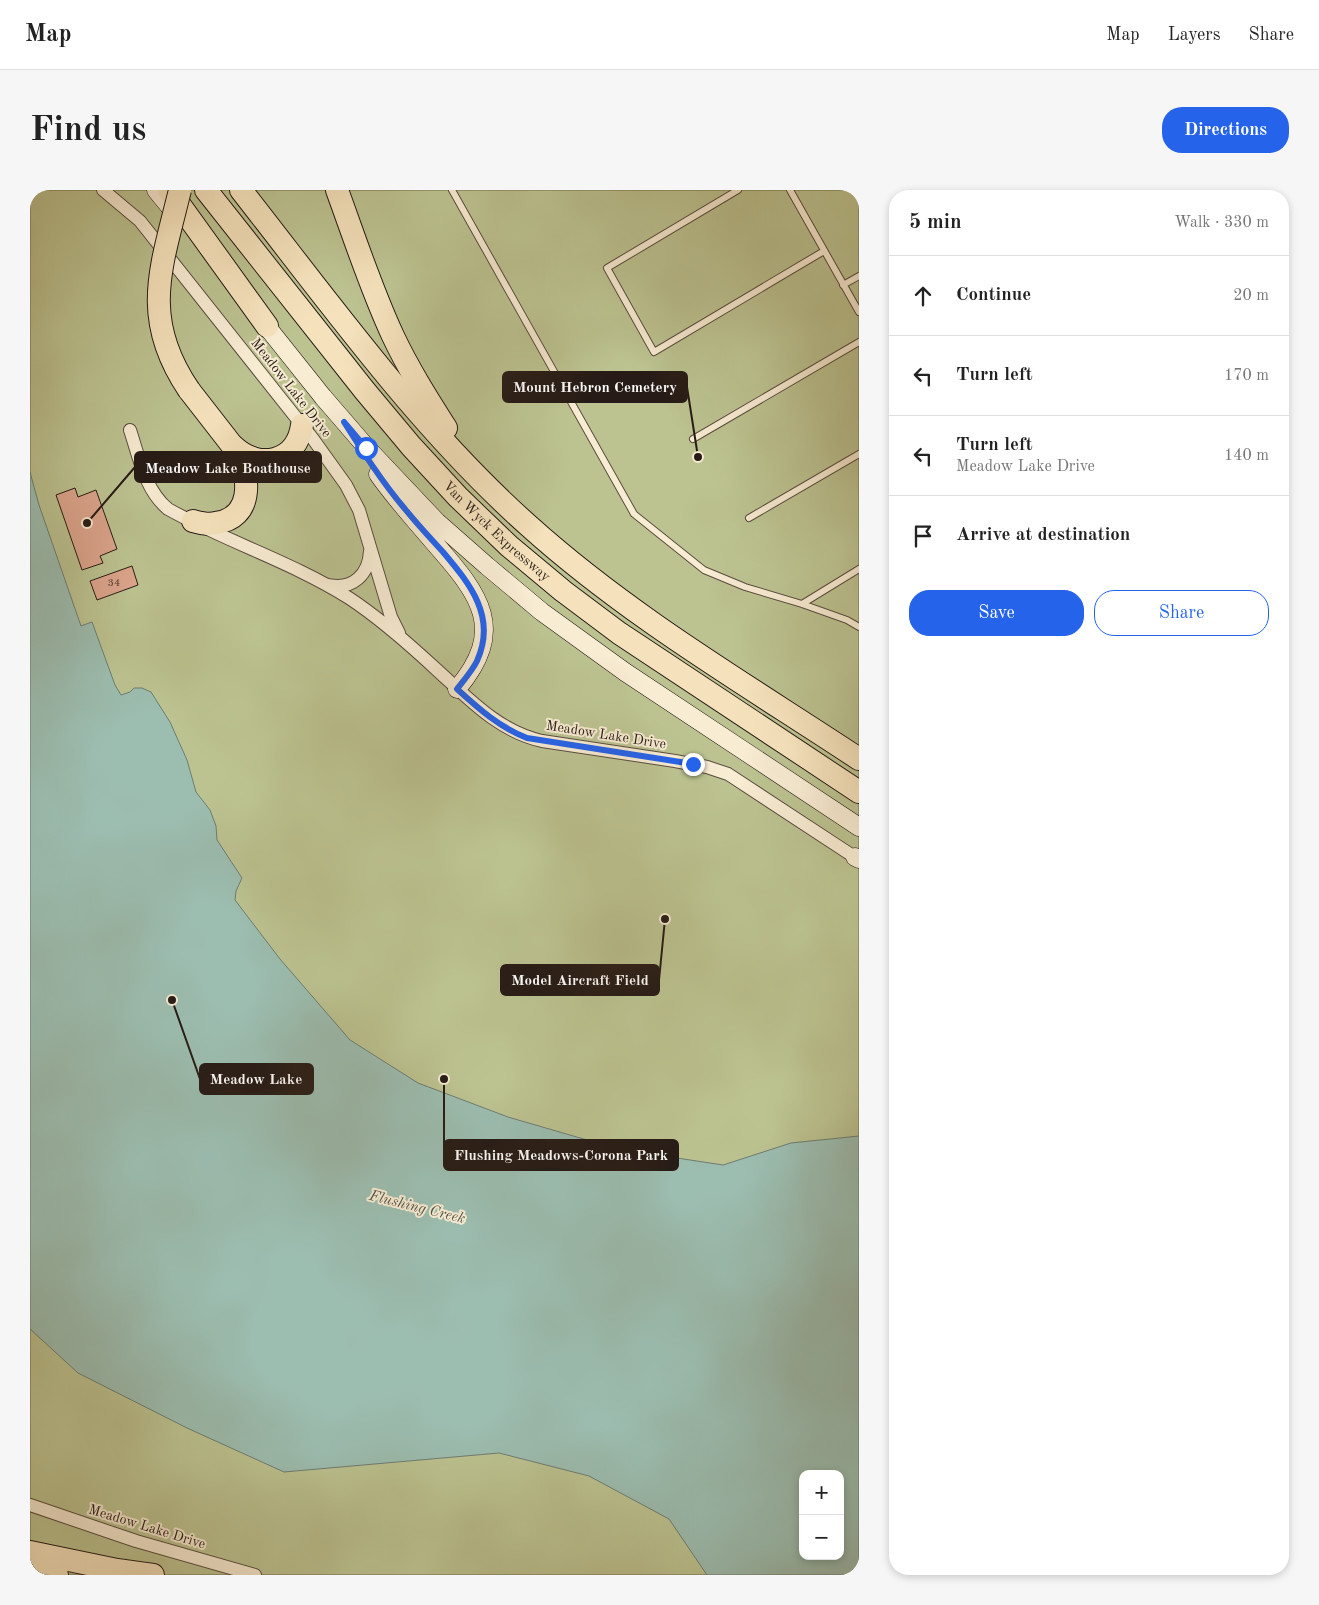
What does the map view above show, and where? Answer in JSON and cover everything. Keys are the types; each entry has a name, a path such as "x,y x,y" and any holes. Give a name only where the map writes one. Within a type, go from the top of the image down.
{"highway":[{"path":"168,190 267,326"},
{"path":"180,190 161,267 158,306 162,334 170,357 189,390 241,454 255,460 274,459 288,452 293,447 298,440 302,425"},
{"name":"Van Wyck Expressway","path":"206,190 400,433 458,497 503,540 556,585 619,633 859,792"},
{"name":"Van Wyck Expressway","path":"242,190 432,428 478,477 554,548 608,591 674,637 859,759"},
{"path":"337,190 373,289 394,336 416,379 478,477"},
{"path":"193,521 209,524 227,520 241,508 245,501 246,482 242,462 233,446"},
{"path":"30,1552 117,1570 153,1575"},
{"path":"30,1566 58,1575"}],"street":[{"name":"Meadow Lake Drive","path":"103,190 140,221 302,425 338,474 359,510 391,617 401,638"},
{"path":"156,190 344,422 437,522 542,612 625,672 859,827"},
{"path":"344,422 387,486 460,573 475,595 483,617 481,650 471,672 457,689"},
{"path":"130,430 147,480 154,494 168,509 322,582 335,586 342,586 357,580 367,568 370,552 369,545"},
{"name":"Meadow Lake Drive","path":"322,582 361,606 401,638 490,718 514,732 527,738 676,761 720,770 858,859"},
{"name":"Meadow Lake Drive","path":"30,1505 136,1541 256,1575"}],"lane":[{"path":"452,190 634,514 704,570 745,587 847,620 859,627"},
{"path":"738,190 607,268 654,352 824,251"},
{"path":"790,190 859,312"},
{"path":"843,285 859,276"},
{"path":"693,438 859,342"},
{"path":"749,518 859,454"},
{"path":"802,604 859,570"}],"green space":[{"path":"30,190 859,190 859,1575 30,1575"}],"water":[{"name":"Flushing Creek","path":"30,472 39,505 81,626 92,622 115,685 121,695 130,692 134,688 142,688 151,692 170,722 187,760 196,792 210,810 216,826 217,840 242,878 236,891 235,900 280,959 350,1040 418,1083 508,1117 618,1149 723,1165 791,1143 859,1136 859,1575 707,1575 669,1519 589,1476 499,1453 284,1472 187,1428 78,1373 30,1329"}],"building":[{"path":"75,488 78,497 96,490 117,549 100,556 103,563 82,570 56,495"},
{"path":"132,566 138,585 97,600 90,581"}],"place":[{"name":"Mount Hebron Cemetery","path":"698,457"},
{"name":"Meadow Lake Boathouse","path":"87,523"},
{"name":"Model Aircraft Field","path":"665,919"},
{"name":"Meadow Lake","path":"172,1000"},
{"name":"Flushing Meadows-Corona Park","path":"444,1079"}],"route":[{"path":"366,448 344,422 387,486 460,573 480,606 484,628 481,650 471,672 457,689 490,718 527,738 693,764"}]}
